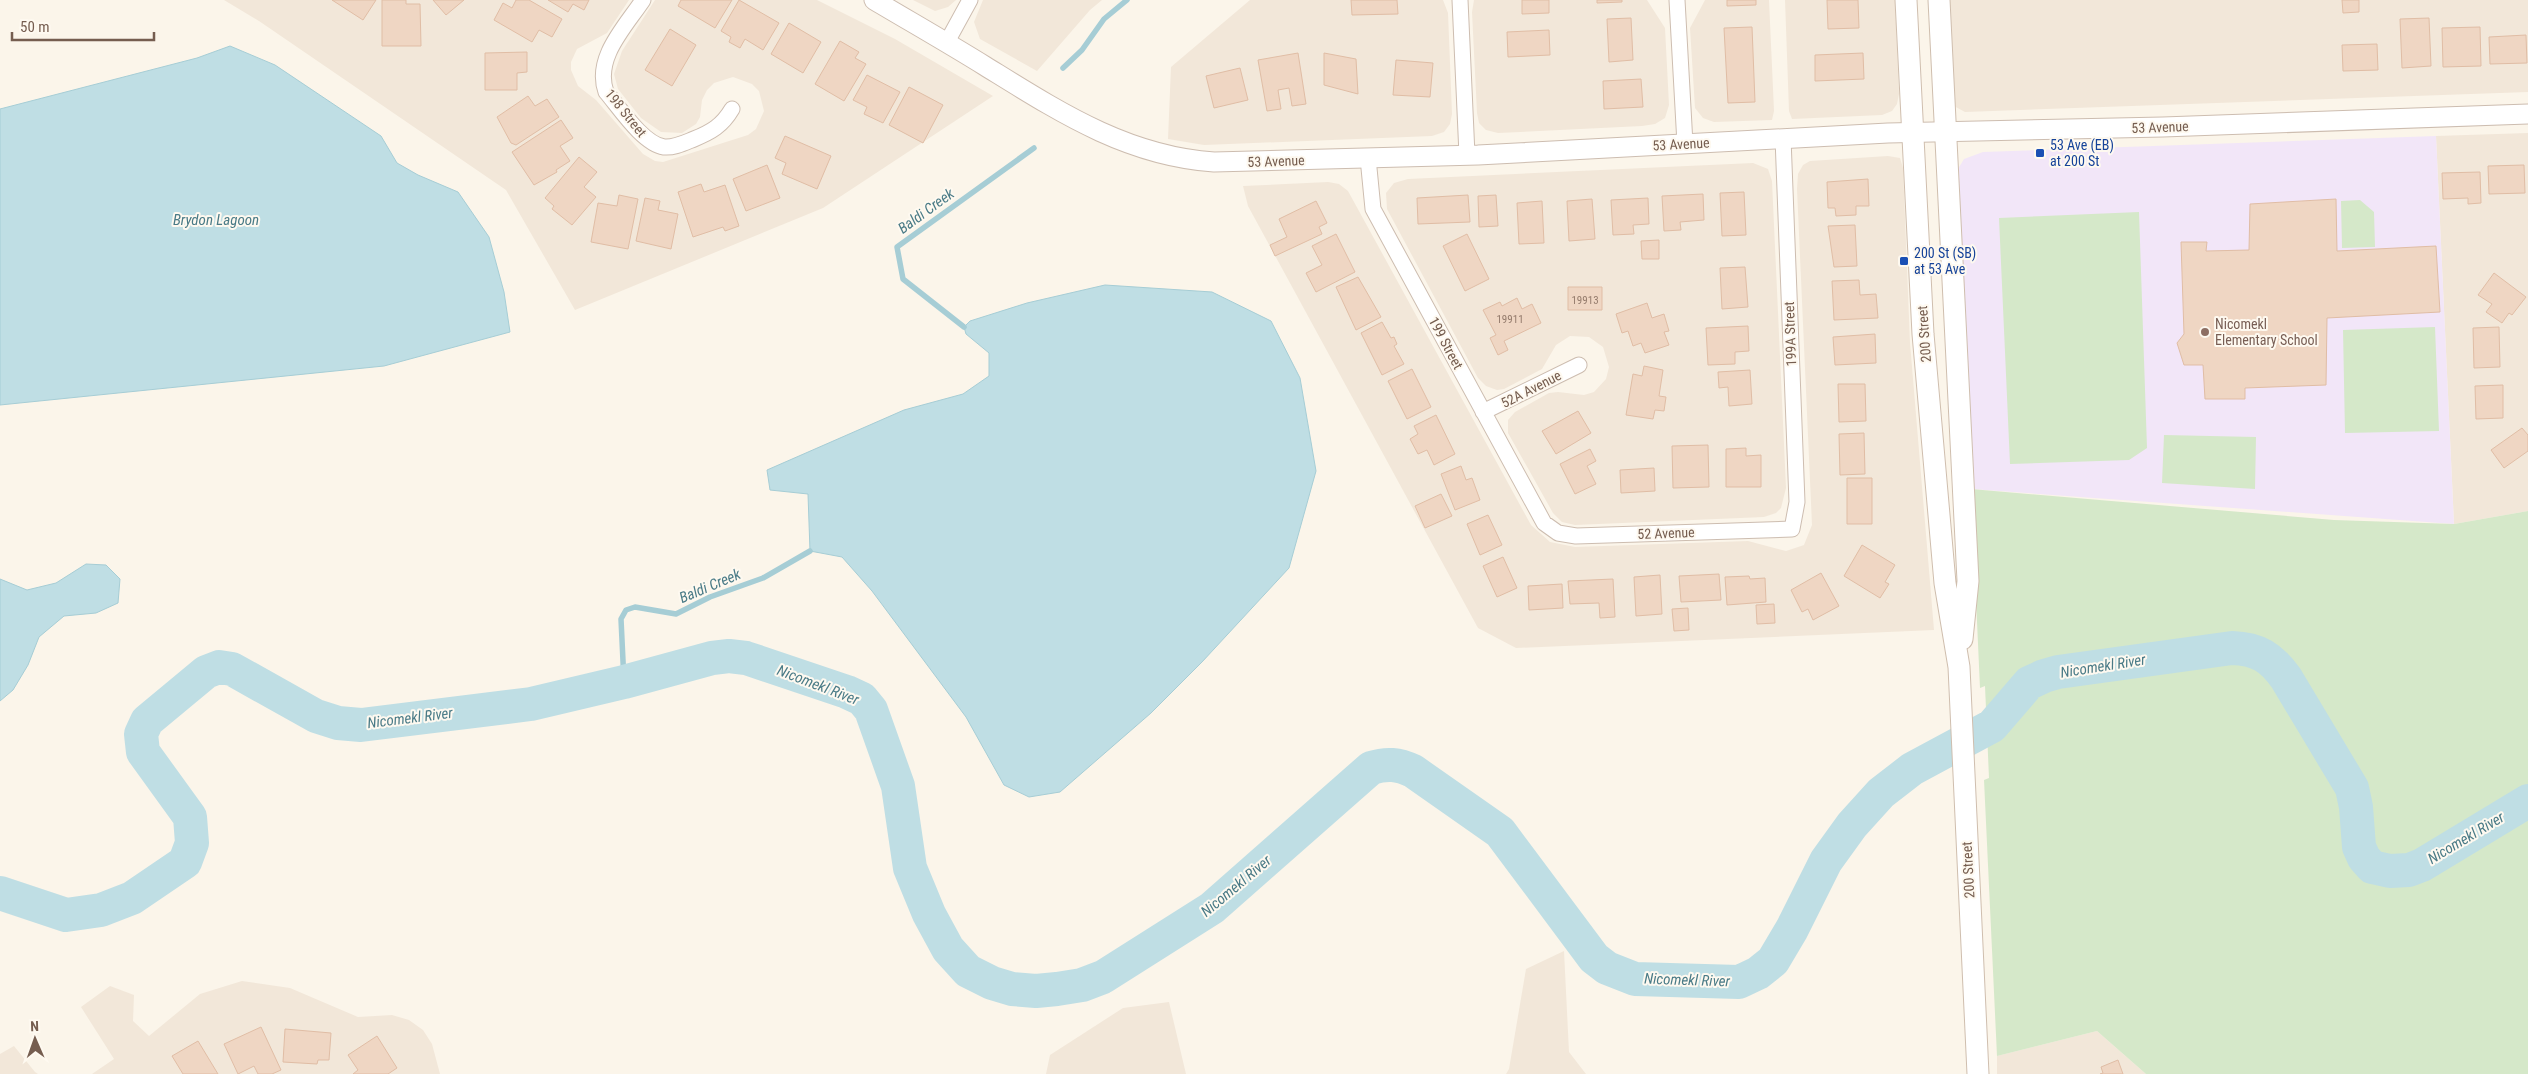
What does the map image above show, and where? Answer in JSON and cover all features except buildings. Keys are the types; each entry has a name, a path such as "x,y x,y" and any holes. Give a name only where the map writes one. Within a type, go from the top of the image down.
{"main road":[{"name":"200 Street","path":"1906,0 1925,354 1945,583 1959,667 1961,694 1978,1074"},
{"name":"200 Street","path":"1939,0 1968,581 1959,667"}],"street":[{"name":"198 Street","path":"643,0 603,65 603,82 606,92 645,138 663,146 675,146 708,134 726,120 732,109"},
{"name":"53 Avenue","path":"874,0 1054,107 1108,136 1148,152 1178,159 1214,162 1467,155 1912,133 2528,114"},
{"path":"947,42 970,0"},
{"path":"1460,0 1467,155"},
{"path":"1677,0 1685,144"},
{"name":"199A Street","path":"1783,138 1797,502 1792,528"},
{"name":"199 Street","path":"1368,158 1373,209 1544,523"},
{"name":"52A Avenue","path":"1483,412 1579,365"},
{"name":"52 Avenue","path":"1544,523 1558,533 1576,536 1792,528"}],"shaded area":[{"path":"224,0 629,0 607,33 577,49 571,62 571,70 578,86 596,100 643,154 655,161 663,162 748,135 756,129 764,111 759,91 752,84 733,77 714,83 707,90 702,100 700,117 696,124 682,133 661,132 641,118 618,89 614,74 622,51 655,0 817,0 895,39 993,96 823,208 575,310 506,190 259,21"},
{"path":"913,0 956,0 948,7 935,11"},
{"path":"983,0 1102,0 1090,10 1037,71 980,39 974,22"},
{"path":"1250,0 1443,0 1448,13 1452,114 1450,124 1444,132 1432,136 1204,145 1168,139 1171,67"},
{"path":"1474,0 1647,0 1665,28 1669,105 1665,118 1655,124 1642,126 1498,133 1486,130 1479,123 1477,113 1472,12"},
{"path":"1705,0 1769,0 1774,111 1772,120 1714,122 1703,118 1695,108 1690,28"},
{"path":"1785,0 1895,0 1899,94 1897,104 1892,111 1882,115 1792,119 1789,111"},
{"path":"1947,0 2528,0 2528,92 1965,112 1954,106"},
{"path":"2528,133 2528,511 2454,524 2436,136"},
{"name":"Nicomekl Elementary School","path":"2436,136 2454,524 1971,489 1958,169 1964,159 1983,152"},
{"path":"1888,156 1900,158 1903,168 1910,343 1934,630 1516,648 1478,628 1248,206 1243,186 1328,182 1339,184 1348,191 1531,525 1550,542 1575,547 1748,541 1786,551 1804,545 1812,525 1797,189 1798,174 1803,165 1810,161"},
{"path":"1753,163 1768,169 1772,181 1786,488 1781,508 1776,513 1764,517 1575,525 1562,522 1553,513 1508,433 1508,420 1515,412 1549,393 1558,392 1584,395 1594,392 1606,379 1609,367 1603,347 1589,337 1570,336 1556,345 1542,369 1504,389 1497,390 1486,386 1478,378 1387,209 1386,193 1394,183 1408,179"},
{"path":"1564,951 1569,1052 1586,1074 1506,1074 1509,1069 1526,969"},
{"path":"242,981 290,988 358,1017 392,1015 409,1020 423,1030 432,1044 440,1074 92,1074 114,1059 81,1007 110,986 134,995 133,1021 149,1036 200,994"},
{"path":"1169,1002 1186,1074 1046,1074 1050,1055 1123,1008"},
{"path":"2097,1031 2146,1074 1997,1074 1997,1056"},
{"path":"14,1046 38,1074 0,1074 0,1054"}],"green space":[{"path":"2360,200 2374,212 2375,247 2342,248 2341,201"},
{"path":"2139,212 2147,448 2129,460 2010,464 1999,218"},
{"path":"2435,327 2439,431 2345,433 2343,330"},
{"path":"2164,435 2256,437 2255,489 2162,483"},
{"path":"1971,489 2334,520 2454,524 2528,511 2528,1074 2146,1074 2097,1031 1997,1056 1984,780 1989,778 1985,686 1980,688"}],"water":[{"name":"Brydon Lagoon","path":"230,46 275,65 381,136 397,163 418,175 458,192 489,237 504,292 510,332 384,366 0,405 0,109 197,58"},
{"path":"1105,285 1212,292 1271,321 1300,378 1316,471 1289,568 1202,662 1151,713 1060,792 1029,797 1004,785 966,717 872,591 842,557 810,551 808,494 770,490 767,470 904,410 963,394 989,376 989,353 966,334 964,327 970,321 1027,303"},
{"path":"86,564 106,565 120,579 118,603 96,613 64,616 39,637 28,665 13,690 0,701 0,579 27,590 56,583"}],"waterway":[{"name":"Baldi Creek","path":"1063,68 1082,50 1104,19 1127,0"},
{"name":"Baldi Creek","path":"964,327 903,279 897,247 1034,148"},
{"name":"Baldi Creek","path":"624,682 621,619 626,610 635,607 676,614 710,597 763,578 810,551"},
{"name":"Nicomekl River","path":"0,893 66,915 101,910 132,898 185,862 192,843 190,817 143,752 141,734 147,721 206,672 219,667 232,669 316,716 338,723 361,725 531,704 624,682 712,658 729,656 746,658 847,692 862,699 871,710 898,786 910,868 929,914 948,949 968,971 992,983 1012,989 1036,991 1082,985 1103,977 1212,908 1371,768 1382,765 1397,766 1413,771 1500,832 1594,958 1607,968 1635,979 1739,982 1758,973 1773,961 1792,929 1826,861 1852,825 1881,793 1912,769 1992,726 2029,683 2058,672 2232,648 2257,652 2275,665 2286,678 2352,788 2356,807 2359,847 2364,858 2372,867 2390,871 2409,870 2422,865 2528,801"}],"place":[{"name":"53 Ave (EB) at 200 St","path":"2040,153"},
{"name":"200 St (SB) at 53 Ave","path":"1904,261"},
{"name":"Nicomekl Elementary School","path":"2205,332"}]}
